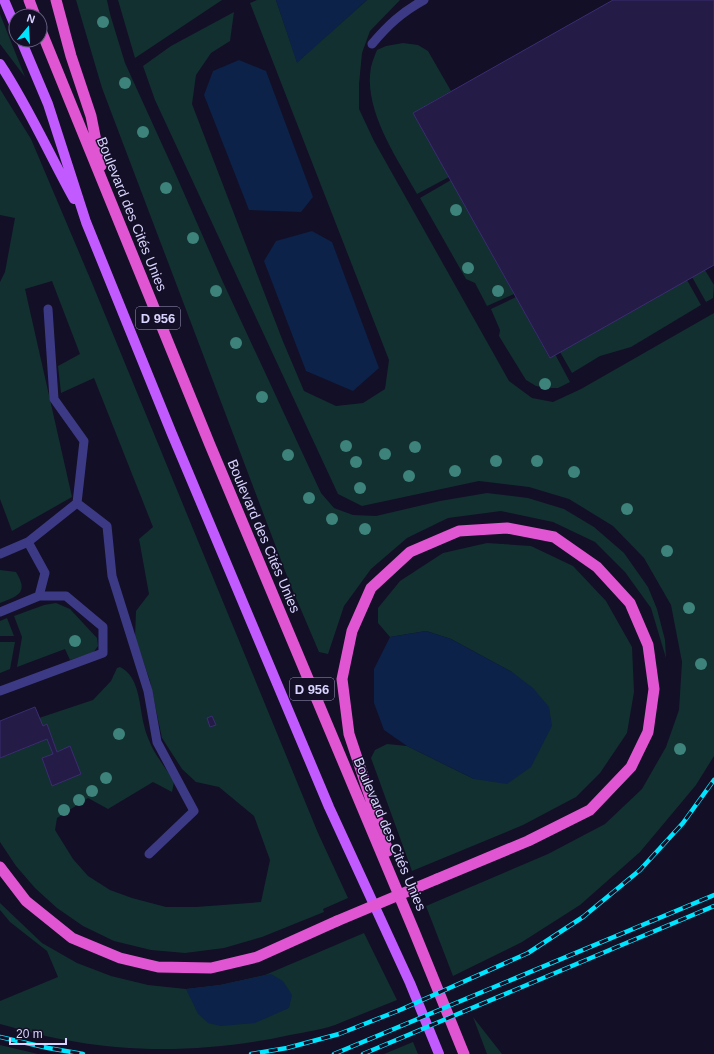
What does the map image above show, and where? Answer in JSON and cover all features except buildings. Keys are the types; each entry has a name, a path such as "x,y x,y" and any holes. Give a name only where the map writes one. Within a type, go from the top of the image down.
{"highway":[{"name":"D 956","path":"56,0 71,56 92,116 106,190"},
{"name":"Boulevard des Cités Unies","path":"48,48 214,453 464,1054"},
{"path":"0,867 26,901 72,938 120,958 158,967 211,968 257,957 337,921 437,879 528,841 590,810 631,767 648,732 654,689 648,645 630,603 597,567 554,537 507,528 458,531 410,552 371,588 352,631 342,679 349,734 414,931"}],"main road":[{"path":"4,0 8,9"},
{"name":"D 956","path":"24,48 48,104 86,222 172,434 326,800 410,982 440,1054"},
{"path":"0,64 37,128 86,222"}],"lane":[{"path":"372,44 405,10 424,0"},
{"path":"0,554 28,542 77,503 84,441 54,399 48,309"},
{"path":"77,503 107,526 112,576 148,691 157,742 194,811 149,854"},
{"path":"28,542 45,573 39,596"},
{"path":"0,612 39,596 66,596 104,627 103,653 0,691"}],"green space":[{"path":"76,0 107,0 125,63 222,280 321,493 334,508 353,515 376,516 440,501 487,493 528,498 564,509 594,527 624,553 648,587 657,609 665,640 666,658 651,608 625,572 595,542 553,522 501,511 448,518 407,538 371,569 344,606 328,654 319,652 290,584 102,88"},
{"path":"118,0 222,0 135,58"},
{"path":"257,0 276,0 297,62 367,0 400,0 370,31 362,53 359,84 359,109 374,141 509,381 532,398 553,402 581,389 714,313 714,756 696,785 640,852 580,905 522,942 453,976 426,906 548,854 605,824 642,789 666,747 679,710 682,662 671,605 644,558 613,526 569,499 529,487 479,481 362,506 338,494 155,100 143,66 171,46 234,12 230,41 211,53 196,75 192,104 282,339 304,391 336,406 363,403 385,389 389,360 250,3"},
{"path":"0,14 8,34 8,48 13,48 25,77 0,44"},
{"path":"403,43 418,45 428,51 451,91 413,113 449,177 417,194 392,149 377,117 372,100 370,83 371,67 377,50 386,46"},
{"path":"0,89 31,139 92,283 318,833 348,898 323,909 324,912 262,937 224,948 185,953 151,950 114,941 83,926 57,908 35,888 16,866 0,842 0,758 47,739 53,754 42,758 52,786 81,774 70,747 57,752 47,724 43,726 39,718 93,700 111,681 117,668 120,667 127,672 135,684 146,732 153,750 174,782 172,792 153,782 108,809 88,798 57,818 55,830 73,859 88,876 110,890 132,898 166,907 196,907 261,902 270,860 254,816 219,787 196,782 182,769 162,738 150,681 135,637 136,611 149,594 139,539 153,527 94,378 61,393 58,366 80,354 52,281 25,289 72,497 12,531 0,499 0,282 5,272 15,218 0,215"},
{"path":"451,180 514,294 487,306 475,283 466,279 420,198"},
{"path":"705,270 714,285 713,298 706,302 692,277"},
{"path":"687,280 701,305 631,347 600,356 572,373 560,352"},
{"path":"516,297 549,357 555,354 570,382 558,388 547,388 536,386 526,380 499,336 500,330 491,309"},
{"path":"487,543 531,546 573,566 606,601 632,647 634,692 627,733 600,773 576,797 523,825 412,871 371,758 375,750 387,744 407,746 474,779 512,672 451,639 426,631 390,637 378,623 378,608 400,581 443,553"},
{"path":"0,570 16,572 22,585 20,593 0,603"},
{"path":"56,603 70,609 97,638 98,646 93,653 70,660 65,649 17,667 22,637 14,616 44,605"},
{"path":"7,618 14,636 0,636 0,621"},
{"path":"0,642 15,642 10,669 0,673"},
{"path":"0,903 42,943 77,963 111,976 148,985 186,989 220,985 265,975 364,933 397,1000 324,1028 264,1040 211,1047 157,1049 103,1046 38,1034 0,1024 0,1001 58,977 47,951 10,922 0,910"},
{"path":"473,1017 502,1054 487,1054"},
{"path":"413,1042 418,1054 384,1054"},
{"path":"0,1045 38,1054 0,1054"}],"water":[{"path":"276,0 367,0 297,63"},
{"path":"239,60 266,71 313,197 301,212 249,210 204,95 213,71"},
{"path":"312,231 332,242 379,368 353,391 306,371 264,261 276,241"},
{"path":"426,631 451,639 512,672 533,688 549,707 552,726 531,767 507,784 474,779 407,746 384,730 374,703 374,669 390,637"},
{"path":"271,974 283,981 292,995 289,1008 255,1023 221,1026 208,1023 198,1014 186,989 220,985"}],"railway":[{"path":"251,1054 287,1048 339,1034 400,1010 528,953 583,917 640,870 683,823 714,780"},
{"path":"334,1054 714,895"},
{"path":"363,1054 714,906"},
{"path":"0,1037 83,1054"}]}
